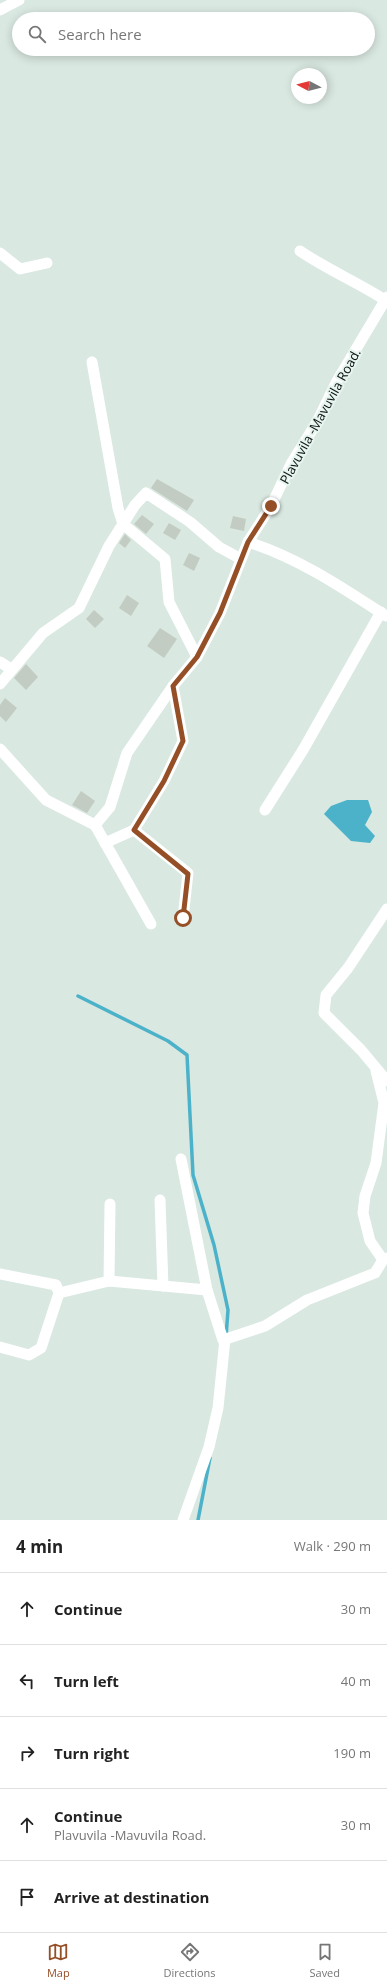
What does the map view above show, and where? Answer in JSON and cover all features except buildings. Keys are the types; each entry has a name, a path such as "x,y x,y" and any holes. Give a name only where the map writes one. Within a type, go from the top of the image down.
{"street":[{"path":"0,10 19,0"},
{"path":"300,251 324,268 386,298"},
{"path":"0,253 20,269 47,263"},
{"name":"Plavuvila -Mavuvila Road.","path":"95,825 110,807 127,753 173,686 197,657 220,613 248,542 271,506 291,464 316,422 337,381 386,298"},
{"path":"92,362 118,508 123,524 165,559 168,602 197,657"},
{"path":"0,684 11,669 43,633 79,608 109,546 136,505 147,492 190,522 219,547 241,559"},
{"path":"248,542 276,552 340,586 384,614 266,810"},
{"path":"0,662 11,669"},
{"path":"106,843 134,830 164,781 183,741 173,686"},
{"path":"0,749 46,800 95,825 151,924"},
{"path":"134,830 188,874 183,918"},
{"path":"387,908 348,968 326,994 324,1013 387,1081"},
{"path":"227,1339 266,1326 307,1300 375,1273 385,1259 370,1240 362,1213 365,1196 376,1163 386,1103 373,1065"},
{"path":"181,1159 207,1290 227,1339 218,1408 209,1447 183,1520"},
{"path":"160,1200 163,1286"},
{"path":"109,1281 110,1204"},
{"path":"0,1274 56,1285 59,1293 41,1348 29,1355 0,1348"},
{"path":"59,1293 109,1281 207,1290"}],"water":[{"path":"347,800 368,800 372,812 365,825 375,836 370,843 351,841 324,814 331,806"}],"waterway":[{"path":"78,996 168,1041 187,1055 193,1175 214,1245 228,1310 226,1337"},
{"path":"198,1520 210,1458"}],"route":[{"path":"183,918 188,874 134,830 164,781 183,741 173,686 197,657 220,613 248,542 271,506"}]}
